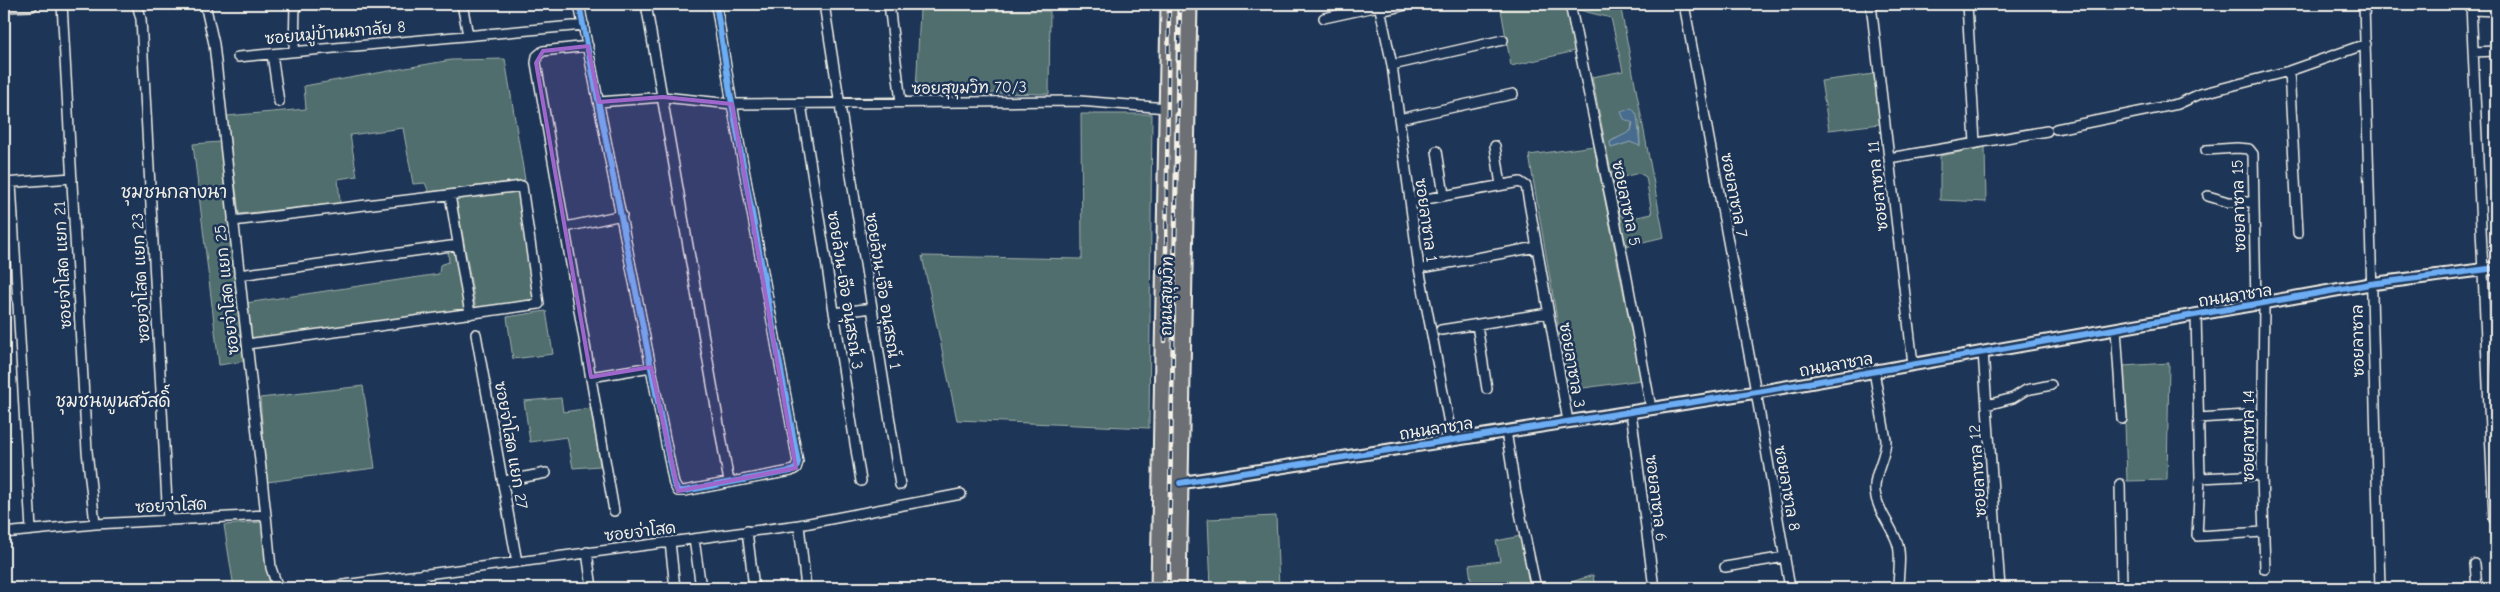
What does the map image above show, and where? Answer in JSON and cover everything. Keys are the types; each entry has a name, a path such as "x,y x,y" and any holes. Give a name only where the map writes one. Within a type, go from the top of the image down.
{"highway":[{"name":"ถนนสุขุมวิท","path":"1159,588 1168,4"},
{"name":"ถนนสุขุมวิท","path":"1178,588 1188,4"},
{"path":"1160,485 1180,483"}],"street":[{"name":"ซอยจ่าโสด แยก 21","path":"62,4 87,451 95,524"},
{"name":"ซอยจ่าโสด แยก 23","path":"137,4 141,29 168,521"},
{"name":"ซอยจ่าโสด แยก 25","path":"205,4 214,44 266,515"},
{"path":"294,51 295,4"},
{"path":"462,4 468,35"},
{"path":"580,4 674,484 678,491 791,471 796,468 798,462 732,104 716,4"},
{"path":"646,4 730,482"},
{"name":"ซอยล้วน-เจือ อนุสรณ์ 1","path":"824,4 900,484"},
{"path":"889,4 901,102"},
{"path":"1324,18 1380,7 1410,4"},
{"name":"ซอยลาซาล 5","path":"1570,4 1626,273 1651,408"},
{"name":"ซอยลาซาล 7","path":"1684,4 1756,392"},
{"name":"ซอยลาซาล 11","path":"1871,4 1913,364"},
{"path":"1967,4 1975,143"},
{"name":"ซอยลาซาล","path":"2364,4 2370,284 2380,588"},
{"path":"4,7 32,6"},
{"name":"ซอยลาซาล 1","path":"1380,7 1392,65 1419,268 1452,439"},
{"path":"2494,519 2472,7 2496,11"},
{"name":"ซอยหมู่บ้านนภาลัย 8","path":"238,57 584,24"},
{"path":"1392,65 1503,40"},
{"path":"1890,158 2051,130 2178,104 2200,94 2289,71 2366,44"},
{"path":"588,46 543,51 537,56 536,63 614,511"},
{"path":"2473,52 2496,52"},
{"path":"272,54 279,102"},
{"path":"2289,71 2298,233"},
{"path":"1399,119 1513,94"},
{"name":"ซอยสุขุมวิท 70/3","path":"599,102 663,97 732,104 1079,101 1167,108 1187,107"},
{"name":"ซอยล้วน-เจือ อนุสรณ์ 3","path":"801,104 861,481"},
{"path":"1495,146 1501,185"},
{"name":"ซอยลาซาล 15","path":"2206,150 2237,148 2251,150 2253,158 2260,305"},
{"path":"1437,151 1444,195"},
{"path":"31,530 7,183 72,178"},
{"name":"ซอยลาซาล 3","path":"1415,201 1520,182 1526,186 1568,421"},
{"path":"234,221 522,186 539,304 247,344"},
{"path":"450,195 470,314"},
{"path":"2208,196 2228,202 2254,202"},
{"path":"566,227 622,215"},
{"path":"240,275 458,245"},
{"path":"1427,267 1537,247"},
{"name":"ถนนลาซาล","path":"1180,483 1756,392 2260,305 2370,284 2496,268"},
{"name":"ซอยลาซาล 14","path":"2260,305 2263,414 2263,532 2266,569"},
{"path":"834,313 872,308"},
{"name":"ซอยลาซาล 3","path":"1441,330 1548,313"},
{"path":"2196,315 2200,478 2197,536 2263,532"},
{"path":"1477,325 1487,389"},
{"path":"2116,329 2122,419"},
{"name":"ซอยจ่าโสด แยก 27","path":"476,334 504,481 517,562"},
{"path":"2486,338 2496,338"},
{"name":"ซอยลาซาล 12","path":"1983,352 2000,588"},
{"path":"591,378 651,367"},
{"path":"1874,371 1886,440 1886,450 1875,482 1875,493 1879,506 1897,542 1898,588"},
{"path":"1987,405 2013,398 2026,390 2051,385"},
{"name":"ซอยลาซาล 8","path":"1756,392 1790,588"},
{"name":"ซอยลาซาล 6","path":"1631,412 1654,588"},
{"path":"2198,418 2263,414"},
{"path":"1506,431 1516,494 1536,588"},
{"path":"504,481 546,473"},
{"path":"2200,478 2262,475"},
{"path":"2120,484 2122,588"},
{"name":"ซอยจ่าโสด","path":"321,588 352,586 423,574 799,525 961,494"},
{"path":"266,515 272,568 278,588"},
{"name":"ซอยจ่าโสด","path":"4,532 95,524 266,515"},
{"path":"799,525 806,588"},
{"path":"747,531 754,588"},
{"path":"694,539 700,588"},
{"path":"670,542 675,588"},
{"path":"587,552 592,588"},
{"path":"1725,567 1785,557"},
{"path":"2475,564 2476,588"},
{"path":"423,574 425,588"}],"highlighted area":[{"path":"588,46 599,102 663,97 732,104 796,468 678,491 651,367 591,377 536,63 543,51"}],"green space":[{"path":"1500,4 1566,4 1575,51 1511,66"},
{"path":"1578,4 1620,4 1664,237 1626,246 1592,77 1623,71 1611,18 1579,10","holes":["1634,111 1639,122 1640,145 1630,142 1611,148 1610,142 1631,131","1639,173 1646,177 1652,214 1627,219 1622,216 1615,179"]},
{"path":"920,10 1050,11 1049,94 916,92"},
{"path":"505,59 525,180 429,192 425,183 413,184 403,128 350,135 357,176 338,179 340,203 239,214 227,116 306,109 304,86 451,60"},
{"path":"1874,74 1880,124 1829,130 1821,81"},
{"path":"1081,114 1152,114 1149,428 957,420 922,256 1082,259"},
{"path":"220,142 245,361 219,365 193,144"},
{"path":"1594,146 1641,380 1569,390 1529,155"},
{"path":"1985,147 1986,202 1940,200 1940,156"},
{"path":"519,190 535,301 476,309 456,198"},
{"path":"456,249 466,311 251,339 246,303 439,274 440,265 449,262 448,251"},
{"path":"546,311 553,354 513,359 507,317"},
{"path":"2169,363 2167,480 2127,481 2123,366"},
{"path":"363,386 375,468 267,482 260,398"},
{"path":"561,398 563,412 591,408 600,466 573,468 567,437 530,442 524,401"},
{"path":"1276,516 1279,588 1211,588 1208,519"},
{"path":"262,522 270,588 234,588 224,525"},
{"path":"1521,536 1530,588 1472,588 1469,565 1500,561 1496,541"},
{"path":"1593,575 1595,588 1553,588"}],"water":[{"path":"1632,108 1637,115 1640,146 1630,142 1611,148 1610,142 1631,131 1633,123 1624,119 1621,112"}],"railway":[{"path":"1165,341 1169,4"},
{"path":"1168,588 1180,4"}],"cycle path":[{"path":"579,4 674,484 678,491 791,471 796,468 798,462 732,104 716,4"},
{"path":"1180,483 1763,391 2370,284 2496,268"}],"district":[{"name":"ชุมชนกลางนา","path":"174,192"},
{"name":"ชุมชนพูนสวัสดิ์","path":"113,401"}]}
